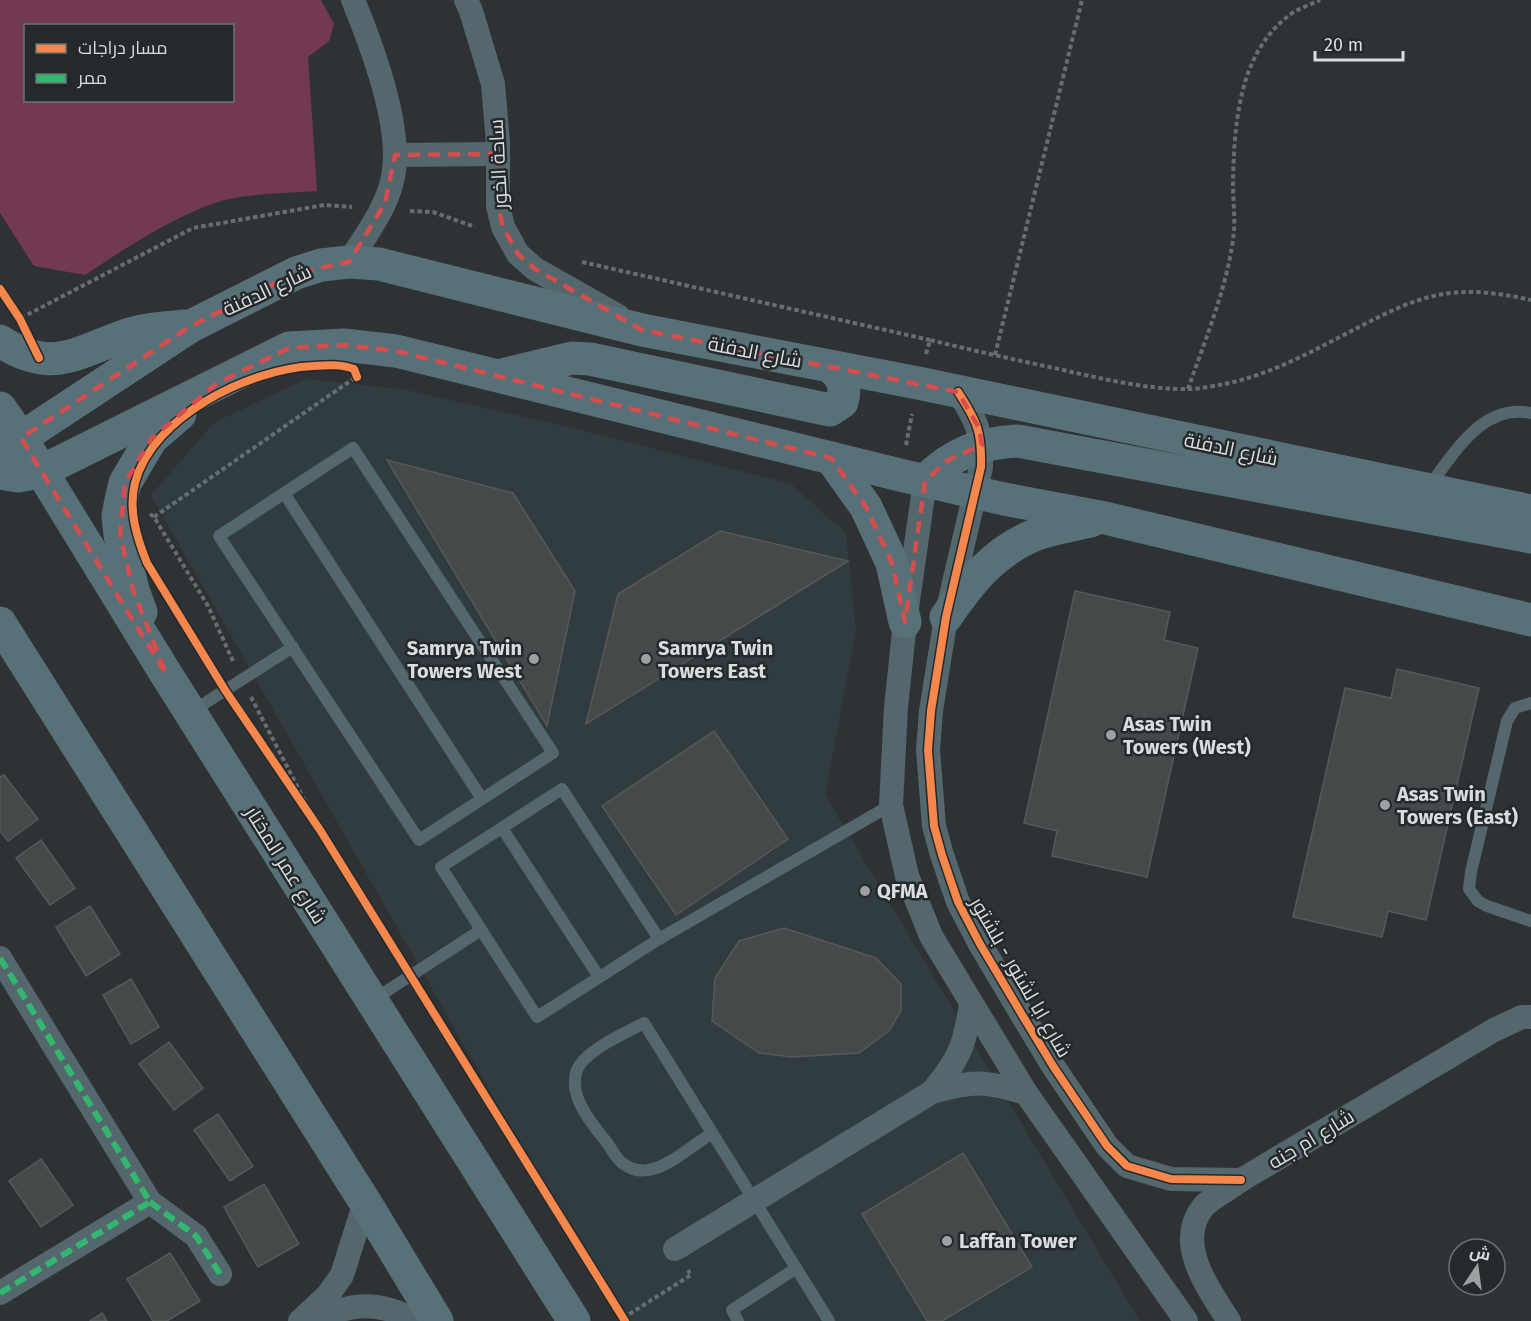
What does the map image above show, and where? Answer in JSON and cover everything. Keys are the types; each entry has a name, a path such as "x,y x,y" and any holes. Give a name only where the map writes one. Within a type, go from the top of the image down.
{"main road":[{"name":"شارع الدفنة","path":"10,450 191,326 296,273 349,262 379,264 642,330 918,383 1531,511"},
{"path":"0,340 27,354 55,360 73,356 126,335 159,328 191,326"},
{"path":"0,473 18,476 40,472 289,348 344,345 396,351 925,481 1105,518 1531,620"},
{"path":"498,376 572,358 590,359 830,410 842,402 846,388 840,375 832,368"},
{"path":"166,674 133,590 120,535 118,516 120,500 129,475 152,439 216,384"},
{"name":"شارع عمر المختار","path":"0,408 10,450 40,472 574,1321"},
{"path":"925,481 948,460 967,449 1018,441 1531,537"},
{"path":"831,458 866,507 892,563 905,622"},
{"path":"946,617 986,565 1009,549 1037,534 1105,518"},
{"path":"0,623 365,1202 437,1321"}],"street":[{"path":"349,262 385,203 393,177 395,155 383,83 353,0"},
{"name":"ساحة الخور","path":"466,0 493,84 498,154 498,206 503,227 518,254 535,269 642,330"},
{"path":"395,155 498,154"},
{"name":"شارع ابا لشتور - بلشتور","path":"958,392 979,428 982,445 981,467 946,617 931,711 928,750 929,786 934,826 958,902 980,944 1060,1076 1107,1146 1127,1166 1171,1179 1241,1180"},
{"path":"925,481 905,622 896,707 891,805 907,876 931,936 1026,1093 1186,1321"},
{"path":"0,958 150,1202 196,1236 220,1275"},
{"path":"932,1092 951,1069 958,1056 967,1035 971,1003"},
{"name":"شارع ام جنه","path":"1229,1321 1200,1275 1192,1239 1194,1226 1204,1206 1241,1180 1494,1030 1522,1017 1531,1017"},
{"path":"675,1250 932,1092 960,1084 978,1082 1026,1093"},
{"path":"0,1293 150,1202"},
{"path":"300,1321 328,1294 342,1275 365,1202"},
{"path":"307,1321 348,1307 376,1305 401,1313 416,1321"}],"lane":[{"path":"1427,489 1475,429 1486,420 1513,411 1531,412"},
{"path":"353,448 553,753 419,840 219,536 284,493 353,448"},
{"path":"284,493 482,799"},
{"path":"190,712 293,647"},
{"path":"1530,917 1487,906 1478,901 1469,889 1507,721 1515,708 1531,703"},
{"path":"659,939 562,789 441,867 537,1017 659,939 891,805"},
{"path":"502,828 599,977"},
{"path":"372,1001 481,930"},
{"path":"712,1133 661,1166 648,1170 634,1169 621,1162 588,1117 575,1084 577,1070 589,1054 644,1023 829,1321"},
{"path":"738,1321 732,1311 795,1269"}],"path":[{"path":"995,355 1082,0"},
{"path":"1188,390 1226,272 1234,231 1234,146 1239,108 1248,72 1265,38 1288,15 1320,0"},
{"path":"918,383 930,340 1092,376 1188,390 1226,384 1260,374 1296,359 1397,307 1422,299 1450,293 1476,292 1531,300"},
{"path":"13,309 39,358"},
{"path":"154,517 355,373"},
{"path":"120,500 132,503 154,517 208,606 242,680 325,839"},
{"path":"282,776 320,830"},
{"path":"618,1310 624,1319 691,1275 675,1250"}],"highlighted area":[{"path":"498,154 498,206 503,227 518,254 535,269 642,330 958,392 979,428 982,445 948,460 925,481 905,622 892,563 866,507 831,458 396,351 344,345 289,348 216,384 151,439 125,483 120,535 133,590 166,674 21,438 191,326 296,273 349,262 385,203 395,155"}],"shaded area":[{"path":"0,0 321,0 334,24 329,41 308,57 317,191 240,197 201,208 160,228 85,275 34,266 0,213"},
{"path":"306,379 402,389 573,428 791,484 846,533 856,631 825,795 1140,1321 621,1321 151,495 215,422"}],"building":[{"name":"Samrya Twin Towers West","path":"387,460 513,493 575,591 547,726"},
{"name":"Samrya Twin Towers East","path":"720,531 848,561 586,724 618,594"},
{"name":"Asas Twin Towers (West)","path":"1075,591 1170,612 1164,640 1198,648 1147,877 1052,856 1057,831 1024,823"},
{"name":"Asas Twin Towers (East)","path":"1397,669 1479,688 1426,920 1388,911 1382,937 1293,917 1345,688 1391,698"},
{"path":"714,731 788,839 676,915 602,806"},
{"path":"4,775 38,819 8,841 0,831 0,777"},
{"path":"41,840 75,888 50,905 16,858"},
{"path":"90,906 120,954 86,976 56,927"},
{"path":"784,928 876,958 901,984 901,1010 890,1030 859,1053 792,1057 759,1053 712,1021 715,978 739,941"},
{"path":"131,979 159,1027 131,1044 103,995"},
{"path":"169,1042 203,1088 174,1110 139,1064"},
{"path":"218,1114 253,1166 230,1181 194,1130"},
{"name":"Laffan Tower","path":"963,1153 1032,1267 942,1321 927,1321 862,1214"},
{"path":"41,1159 73,1205 41,1227 9,1181"},
{"path":"264,1184 299,1244 258,1267 224,1207"},
{"path":"170,1253 200,1301 167,1321 153,1321 127,1279"},
{"path":"102,1313 107,1321 90,1321"}],"marked path":[{"path":"0,958 150,1202 0,1293"},
{"path":"150,1202 196,1236 220,1274"}],"cycle path":[{"path":"0,289 20,319 39,358"},
{"path":"357,377 354,369 349,367 329,365 288,369 233,387 207,400 182,417 161,437 145,459 135,483 133,514 137,534 147,563 225,690 320,830 625,1321"},
{"path":"958,392 977,427 981,445 981,467 946,617 931,711 928,750 934,826 958,902 980,944 1053,1066 1107,1146 1127,1166 1171,1179 1241,1180"}],"place":[{"name":"Samrya Twin Towers West","path":"534,659"},
{"name":"Samrya Twin Towers East","path":"646,659"},
{"name":"Asas Twin Towers (West)","path":"1111,735"},
{"name":"Asas Twin Towers (East)","path":"1385,805"},
{"name":"QFMA","path":"865,891"},
{"name":"Laffan Tower","path":"947,1241"}]}
